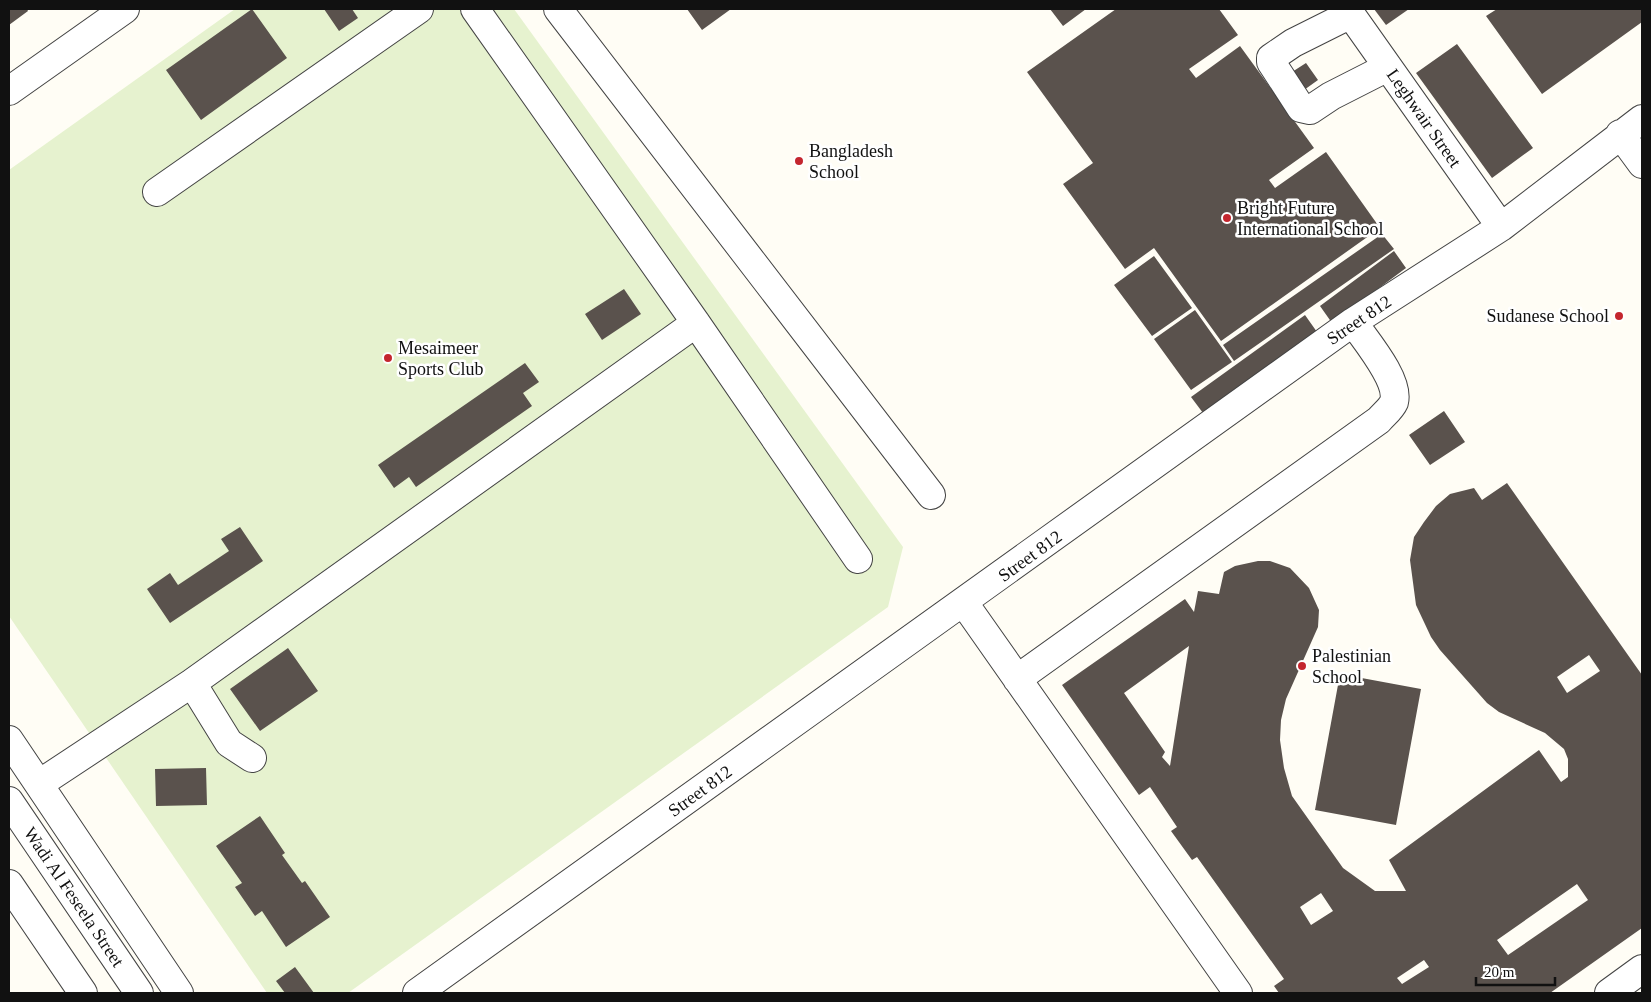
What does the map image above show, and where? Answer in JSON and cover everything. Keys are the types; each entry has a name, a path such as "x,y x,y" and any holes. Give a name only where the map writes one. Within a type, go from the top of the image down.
{"street":[{"path":"9,91 125,9"},
{"path":"157,192 419,9"},
{"path":"475,9 696,323 858,559"},
{"path":"558,9 931,495"},
{"path":"1349,12 1293,43 1271,58 1271,62 1301,108 1310,110 1332,96 1388,67"},
{"name":"Leghwair Street","path":"1349,12 1501,227"},
{"name":"Street 812","path":"417,993 964,603 1353,322 1501,227 1642,119"},
{"path":"1620,134 1642,164"},
{"path":"1017,679 1379,420 1393,404 1395,392 1390,375 1353,322"},
{"path":"39,784 192,683 696,323"},
{"path":"964,603 1238,993"},
{"path":"192,683 229,743 252,758"},
{"path":"9,740 179,993"},
{"name":"Wadi Al Feseela Street","path":"9,801 139,993"},
{"path":"9,884 83,993"},
{"path":"1609,993 1642,969"}],"green space":[{"name":"Mesaimeer Sports Club","path":"235,9 514,9 903,547 888,607 348,993 267,993 9,616 9,170"}],"building":[{"path":"9,9 27,9 28,11 9,25"},
{"path":"252,9 287,58 201,120 166,70"},
{"path":"324,9 352,9 358,18 339,31"},
{"path":"687,9 731,9 702,30"},
{"path":"1050,9 1086,9 1063,26"},
{"name":"Bright Future International School","path":"1116,9 1219,9 1238,35 1189,69 1196,78 1240,46 1314,148 1269,180 1275,188 1326,152 1380,228 1221,341 1154,248 1125,269 1063,184 1093,163 1027,72"},
{"path":"1374,9 1409,9 1386,25"},
{"path":"1497,9 1642,9 1642,22 1542,94 1486,16"},
{"path":"1457,44 1533,148 1492,178 1416,73"},
{"path":"1306,63 1318,80 1304,90 1292,72"},
{"path":"1382,234 1394,249 1234,361 1223,345"},
{"path":"1394,251 1406,268 1332,323 1320,306"},
{"path":"1154,256 1192,308 1152,336 1114,285"},
{"path":"624,289 641,314 602,340 585,314"},
{"path":"1195,310 1232,362 1191,390 1154,339"},
{"path":"1305,315 1317,332 1203,413 1191,397"},
{"path":"525,363 539,382 523,393 532,406 416,487 409,477 394,488 378,465"},
{"path":"1444,411 1465,442 1430,465 1409,435"},
{"path":"1507,483 1642,675 1642,928 1550,993 1279,993 1274,986 1284,979 1197,857 1192,860 1171,831 1177,827 1150,787 1139,795 1062,685 1185,599 1194,612 1198,591 1219,594 1224,572 1235,566 1258,561 1270,561 1290,568 1309,588 1319,610 1318,627 1286,699 1281,720 1280,740 1284,768 1292,796 1343,868 1375,891 1406,891 1389,860 1539,750 1561,782 1568,777 1568,759 1564,749 1545,733 1499,712 1487,703 1440,650 1431,637 1416,605 1410,560 1414,537 1436,506 1450,494 1474,488 1482,500","holes":["1189,646 1170,766 1162,757 1165,752 1124,693","1589,655 1600,671 1567,693 1557,677","1577,884 1588,900 1508,955 1497,940","1321,893 1333,911 1311,925 1300,907","1424,960 1429,967 1402,984 1397,978"]},
{"path":"240,527 263,561 170,623 147,589 170,573 178,585 229,551 221,539"},
{"path":"288,648 318,691 260,731 230,689"},
{"path":"1340,674 1421,689 1396,825 1315,810"},
{"path":"206,768 207,805 156,806 155,769"},
{"path":"260,816 285,853 282,855 302,883 305,881 330,917 286,947 262,911 255,916 235,887 242,883 216,846"},
{"path":"295,967 314,993 285,993 276,981"}],"place":[{"name":"Bangladesh School","path":"799,161"},
{"name":"Bright Future International School","path":"1227,218"},
{"name":"Sudanese School","path":"1619,316"},
{"name":"Mesaimeer Sports Club","path":"388,358"},
{"name":"Palestinian School","path":"1302,666"}]}
